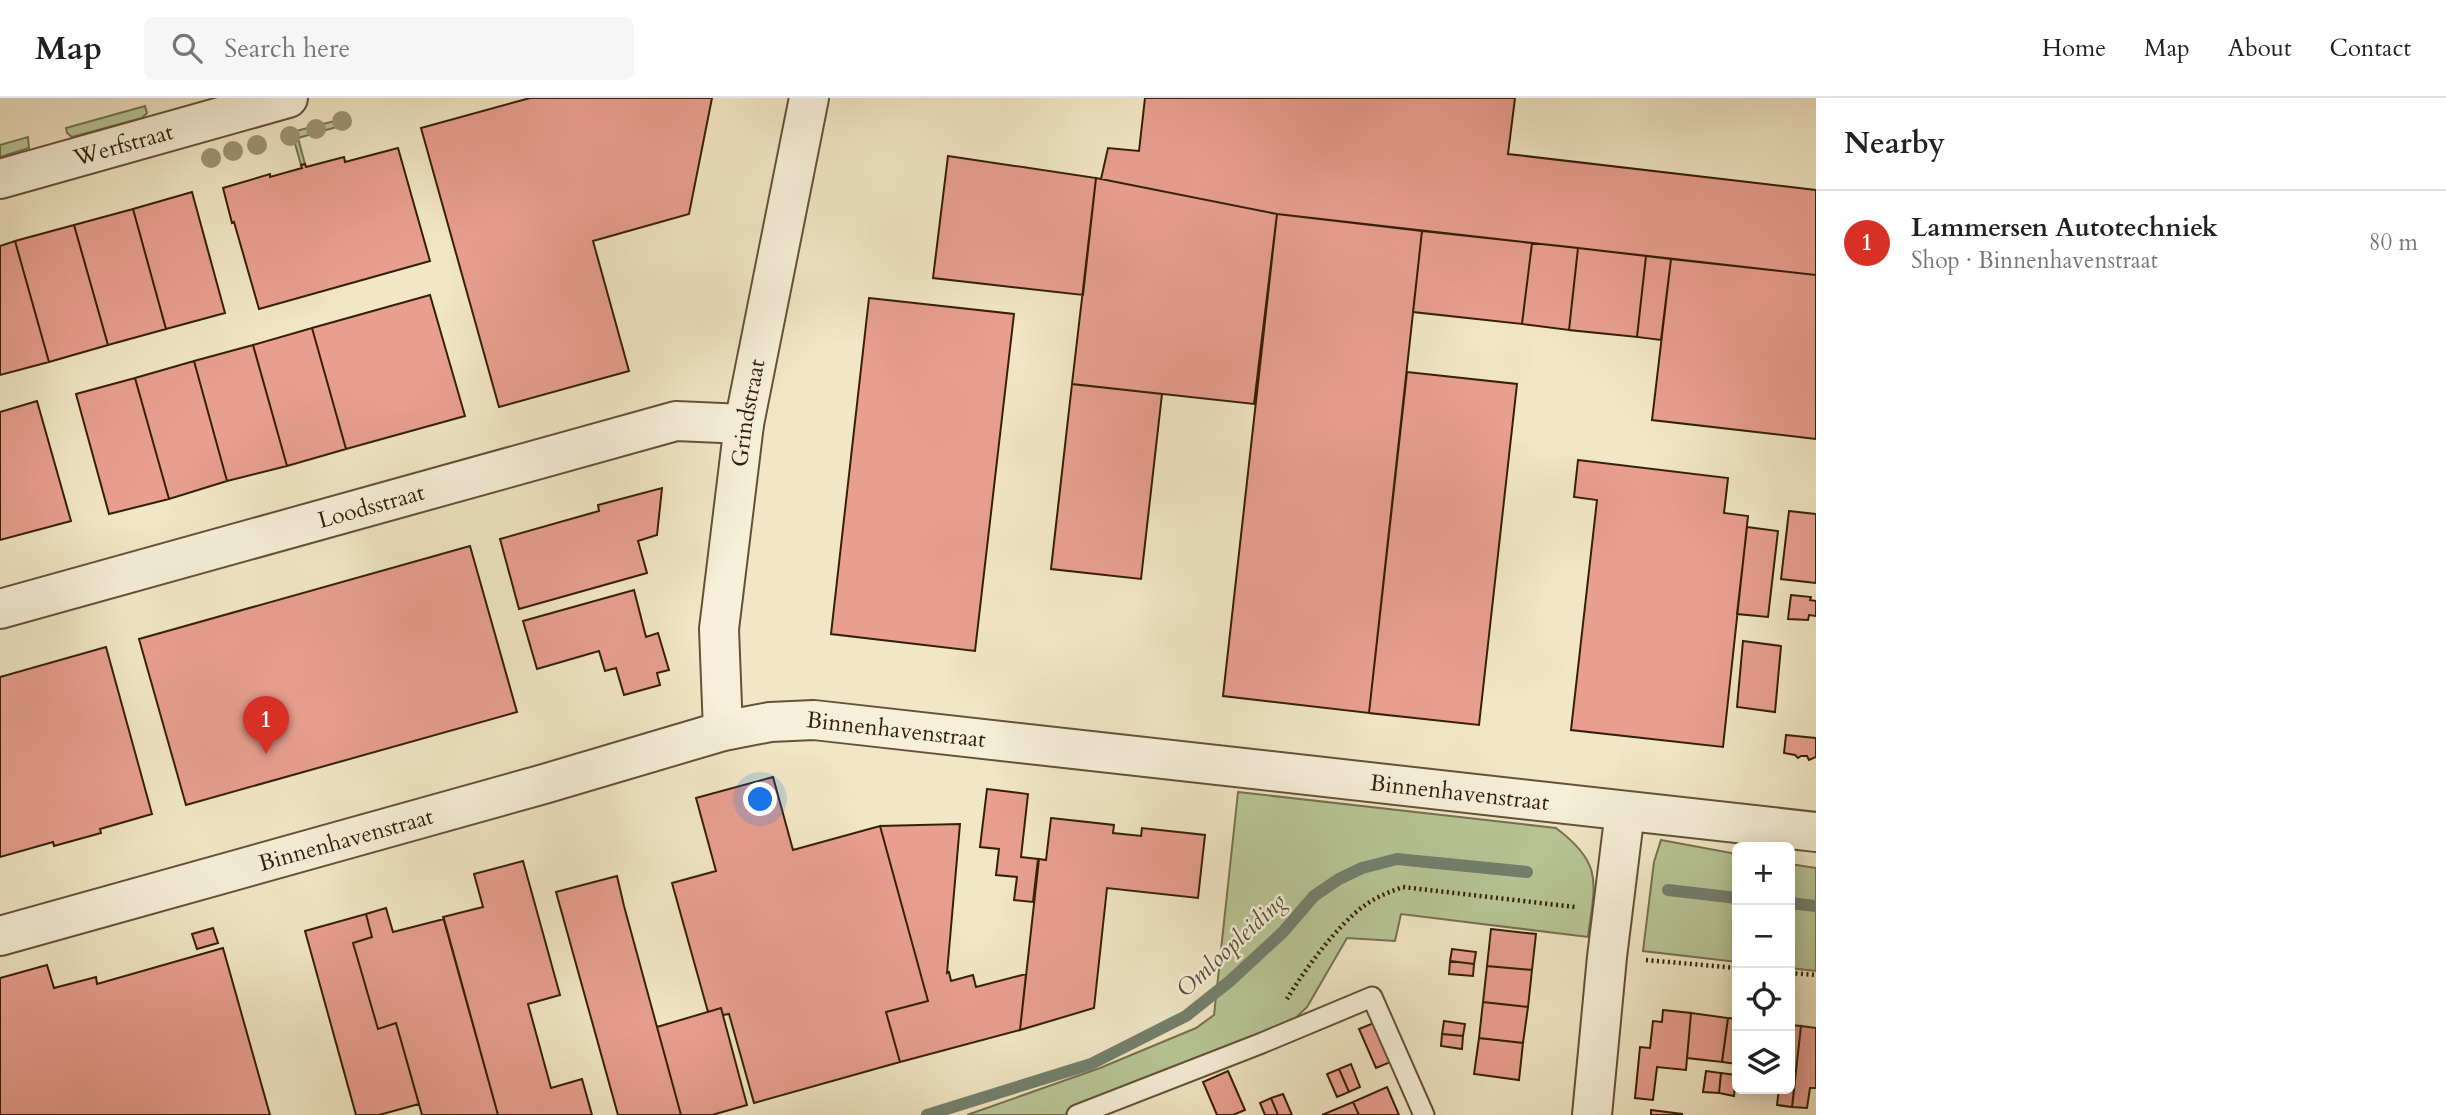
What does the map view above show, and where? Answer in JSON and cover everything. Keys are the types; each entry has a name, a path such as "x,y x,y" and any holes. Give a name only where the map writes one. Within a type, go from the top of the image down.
{"street":[{"name":"Werfstraat","path":"0,179 288,98"},
{"name":"Grindstraat","path":"723,731 719,629 744,424 809,98"},
{"name":"Loodsstraat","path":"0,609 676,421 744,424"},
{"name":"Binnenhavenstraat","path":"0,936 544,784 723,731 770,722 814,720 1816,832"},
{"path":"1592,1115 1607,957 1625,811"}],"lane":[{"path":"1077,1115 1372,997 1424,1115"}],"path":[{"path":"1262,1043 1293,989 1322,951 1363,906 1403,887 1612,911"},
{"path":"1607,957 1732,968"},
{"path":"1795,973 1816,975"}],"green space":[{"path":"145,106 147,113 142,118 72,137 67,133 66,128"},
{"path":"342,119 347,121 344,125 298,138 305,164 301,165 294,140 287,137 288,133"},
{"path":"28,137 29,148 0,157 0,145"},
{"path":"1238,792 1556,828 1582,853 1593,876 1593,902 1588,937 1401,914 1395,941 1347,938 1307,1007 1288,1025 1077,1115 967,1115 1100,1068 1196,1028 1214,1015"},
{"path":"1661,840 1732,853 1732,961 1643,951 1654,862"},
{"path":"1795,865 1816,868 1816,971 1795,969"}],"building":[{"path":"530,98 712,98 689,214 593,241 629,371 499,407 421,128"},
{"path":"1145,98 1515,98 1508,154 1816,190 1816,275 1277,214 1101,179 1108,148 1139,151"},
{"path":"398,148 430,261 259,309 223,188 302,168 301,165 305,164 306,167 344,157 345,162"},
{"path":"948,156 1096,178 1083,295 933,278"},
{"path":"1096,178 1277,214 1254,404 1072,384"},
{"path":"192,192 225,313 166,329 133,209"},
{"path":"133,209 166,329 108,345 74,225"},
{"path":"1277,214 1422,231 1369,713 1223,696"},
{"path":"74,225 108,345 49,362 15,241"},
{"path":"1422,231 1532,243 1522,324 1413,312"},
{"path":"15,241 49,362 0,375 0,246"},
{"path":"1532,243 1578,248 1569,330 1522,324"},
{"path":"1578,248 1646,256 1637,337 1569,330"},
{"path":"1646,256 1671,259 1661,340 1637,337"},
{"path":"1671,259 1816,275 1816,439 1652,420"},
{"path":"430,295 465,416 346,449 312,328"},
{"path":"869,298 1014,314 975,651 831,634"},
{"path":"312,328 346,449 287,466 253,345"},
{"path":"253,345 287,466 227,481 194,361"},
{"path":"194,361 227,481 169,499 135,378"},
{"path":"1407,372 1517,384 1479,725 1369,713"},
{"path":"135,378 169,499 109,514 76,394"},
{"path":"1072,384 1162,394 1141,579 1051,569"},
{"path":"37,401 71,521 0,540 0,412"},
{"path":"1578,460 1728,478 1724,513 1748,516 1723,747 1571,730 1597,500 1574,497"},
{"path":"662,488 657,535 638,541 647,573 519,609 500,539 599,511 598,505"},
{"path":"1789,511 1816,514 1816,583 1781,579"},
{"path":"1747,527 1778,531 1768,617 1737,614"},
{"path":"470,546 517,712 186,805 139,639"},
{"path":"634,590 646,637 658,633 669,670 657,673 660,685 624,695 616,668 605,671 599,651 537,669 523,621"},
{"path":"1791,595 1811,597 1810,600 1816,601 1816,616 1809,615 1808,620 1788,619"},
{"path":"1743,641 1781,646 1775,712 1737,707"},
{"path":"106,647 152,814 100,829 101,833 54,846 53,842 0,857 0,677"},
{"path":"1786,735 1816,738 1816,757 1809,760 1807,756 1798,758 1784,753"},
{"path":"773,777 793,850 880,826 928,1001 886,1012 900,1062 754,1103 729,1014 723,1015 721,1008 708,1012 672,883 716,871 696,798"},
{"path":"987,789 1028,794 1021,857 1038,859 1033,902 1014,900 1017,877 996,875 999,849 980,847"},
{"path":"1051,818 1114,825 1113,833 1141,836 1142,828 1205,835 1198,898 1107,888 1094,1008 1020,1030 1039,859 1046,860"},
{"path":"960,824 947,973 949,972 951,981 973,975 976,987 1026,974 1020,1030 900,1062 886,1012 928,1001 880,826"},
{"path":"523,861 560,995 528,1004 551,1088 582,1079 592,1115 498,1115 443,917 483,907 474,874"},
{"path":"617,876 681,1115 618,1115 556,892"},
{"path":"386,908 393,932 444,919 498,1115 422,1115 396,1023 378,1029 353,943 372,937 366,914"},
{"path":"366,914 372,937 353,943 378,1029 396,1023 419,1104 379,1115 356,1115 305,931"},
{"path":"213,928 218,943 197,949 192,934"},
{"path":"1491,929 1536,934 1532,970 1487,966"},
{"path":"223,948 270,1115 0,1115 0,978 47,965 54,988 96,977 97,984"},
{"path":"1452,949 1476,952 1474,964 1450,961"},
{"path":"1450,961 1474,964 1473,976 1449,974"},
{"path":"1487,966 1532,970 1528,1007 1483,1002"},
{"path":"1483,1002 1528,1007 1523,1043 1479,1038"},
{"path":"721,1008 747,1105 712,1115 681,1115 657,1027"},
{"path":"1663,1010 1691,1013 1686,1070 1657,1067 1653,1100 1635,1098 1640,1047 1650,1048 1653,1021 1662,1022"},
{"path":"1691,1013 1728,1018 1722,1062 1687,1058"},
{"path":"1728,1018 1732,1018 1732,1063 1722,1062"},
{"path":"1444,1021 1465,1024 1463,1036 1442,1034"},
{"path":"1376,1022 1393,1061 1376,1068 1359,1029"},
{"path":"1795,1025 1801,1026 1795,1070"},
{"path":"1801,1026 1816,1028 1816,1088 1810,1088 1807,1108 1792,1107"},
{"path":"1442,1034 1463,1036 1462,1049 1441,1046"},
{"path":"1479,1038 1523,1043 1519,1080 1474,1074"},
{"path":"1351,1064 1360,1087 1349,1092 1339,1069"},
{"path":"1339,1069 1349,1092 1337,1097 1327,1074"},
{"path":"1228,1071 1245,1110 1233,1115 1217,1115 1203,1082"},
{"path":"1706,1071 1721,1073 1719,1093 1703,1092"},
{"path":"1721,1073 1732,1074 1734,1096 1719,1093"},
{"path":"1387,1087 1399,1115 1359,1115 1353,1102"},
{"path":"1283,1094 1292,1115 1278,1115 1271,1098"},
{"path":"1778,1094 1794,1094 1792,1107 1777,1105"},
{"path":"1271,1098 1278,1115 1265,1115 1260,1103"},
{"path":"1353,1102 1359,1115 1322,1115"},
{"path":"1651,1110 1682,1114 1682,1115 1651,1115"}],"waterway":[{"name":"Omloopleiding","path":"927,1115 1091,1064 1186,1016 1230,981 1283,932 1314,896 1362,868 1397,859 1527,872"},
{"name":"Omloopleiding","path":"1668,890 1732,897"},
{"name":"Omloopleiding","path":"1795,904 1816,906"}],"place":[{"name":"Lammersen Autotechniek","path":"266,754"}]}
